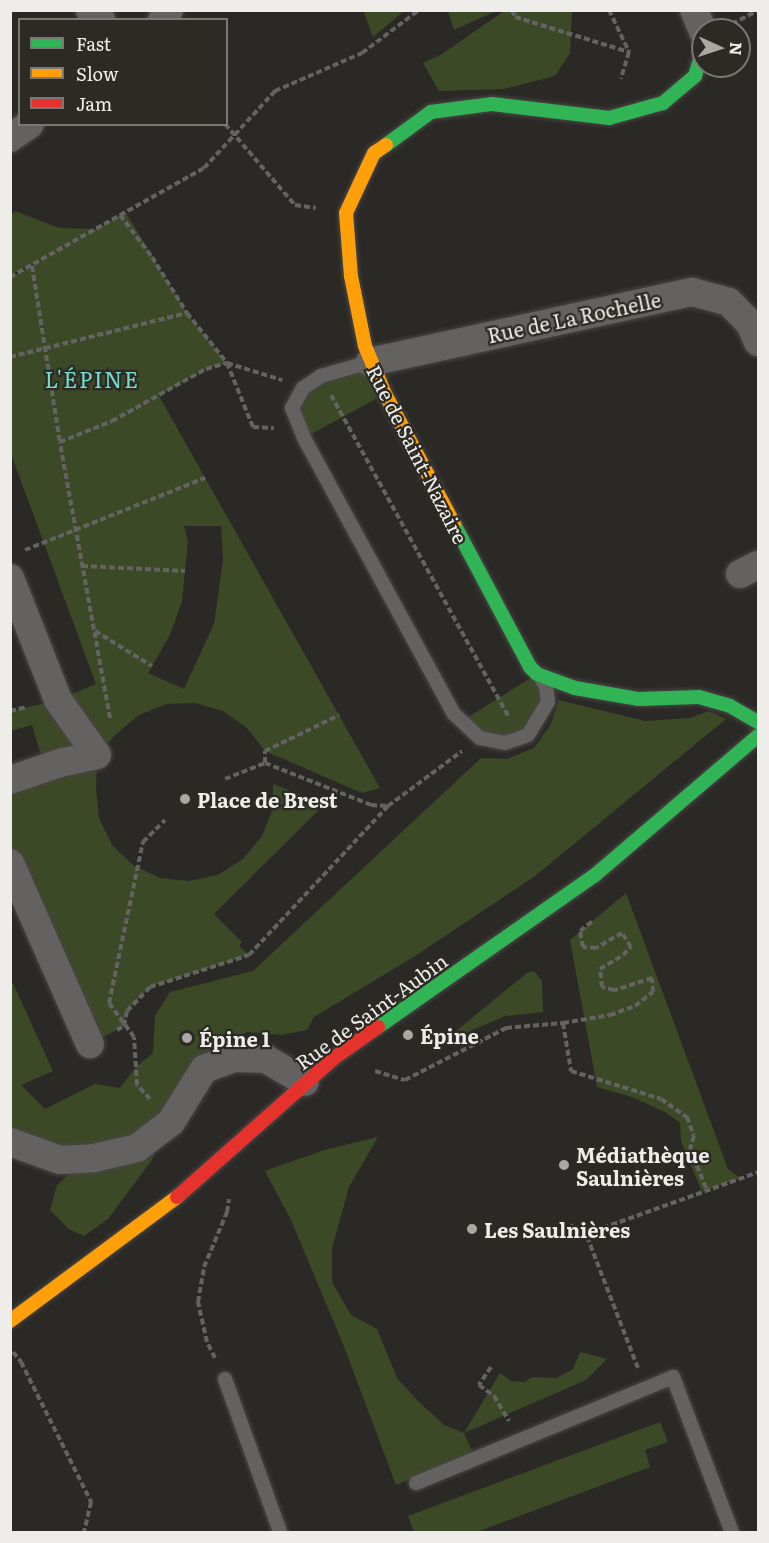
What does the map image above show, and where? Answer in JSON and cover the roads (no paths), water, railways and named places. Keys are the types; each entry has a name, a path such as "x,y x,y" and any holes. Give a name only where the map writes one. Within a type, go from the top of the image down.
{"street":[{"name":"Rue de Saint-Nazaire","path":"537,674 530,667 370,362 351,276 346,213 374,153 431,112 492,104 609,118 663,103 691,78"},
{"path":"10,138 27,126"},
{"name":"Rue de La Rochelle","path":"370,362 692,292 729,302 750,324 759,342"},
{"path":"10,578 58,699 97,755 63,762 10,780"},
{"path":"537,674 575,688 639,699 699,697 730,706 759,722"},
{"name":"Rue de Saint-Aubin","path":"10,1321 142,1225 237,1148 305,1082 334,1058 594,876 759,736"},
{"path":"10,863 90,1044"},
{"path":"10,1142 60,1160 94,1158 137,1148 171,1122 204,1069 235,1058 266,1059 305,1082"}],"lane":[{"path":"370,362 321,376 303,388 292,408 300,430 454,714 480,738 505,743 528,735 548,702 546,686 537,674"},
{"path":"416,1483 673,1377 732,1533"},
{"path":"225,1379 280,1533"}],"place":[{"name":"Place de Brest","path":"185,799"},
{"name":"Épine","path":"408,1035"},
{"name":"Épine 1","path":"187,1038"},
{"name":"Médiathèque Saulnières","path":"564,1165"},
{"name":"Les Saulnières","path":"472,1229"}],"district":[{"name":"L'ÉPINE","path":"92,379"}]}
